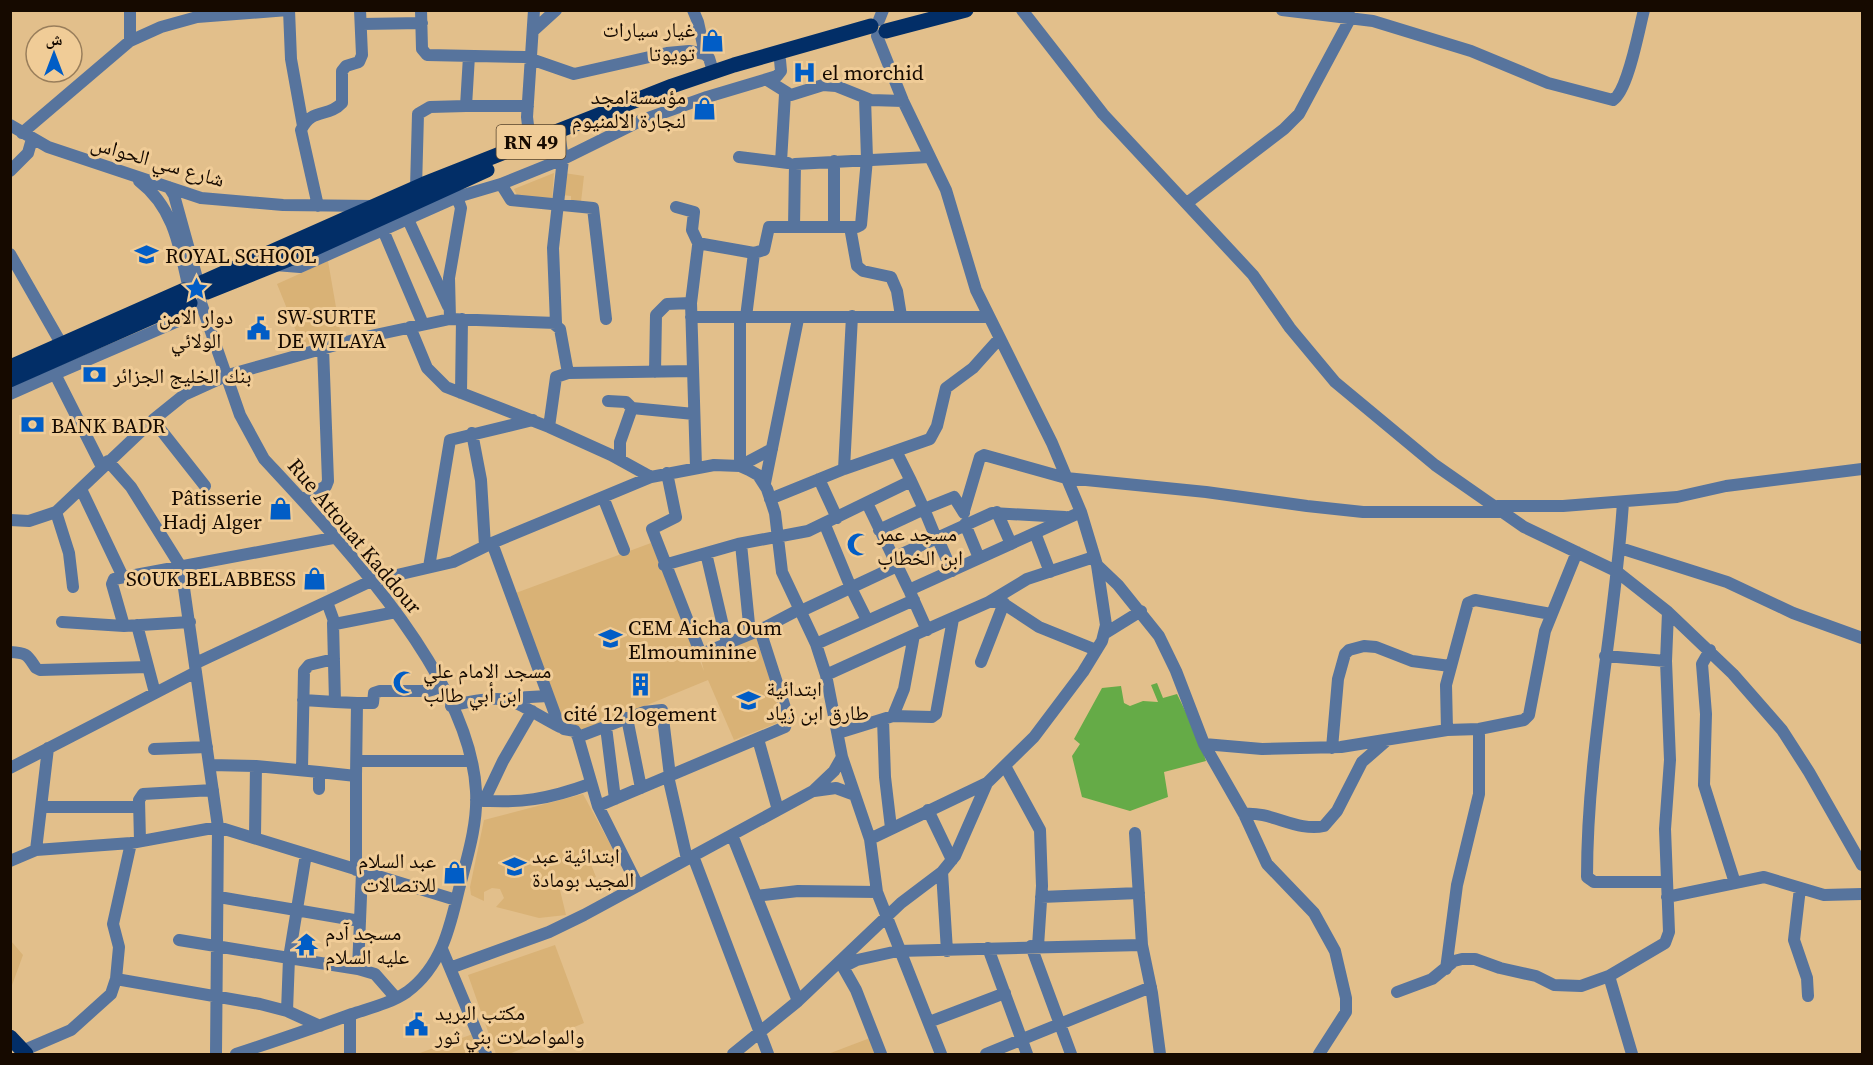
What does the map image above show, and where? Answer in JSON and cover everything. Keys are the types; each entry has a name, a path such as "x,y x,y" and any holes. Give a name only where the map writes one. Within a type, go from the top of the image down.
{"main road":[{"name":"RN 49","path":"10,367 406,214 473,184 560,140 704,84 930,10"},
{"name":"RN 49","path":"10,380 85,354 194,295 375,206 530,142 713,71 879,26 966,10"},
{"path":"10,1037 24,1053"}],"street":[{"path":"130,10 130,41"},
{"path":"10,171 28,153 27,136 130,41 161,27 197,16 289,10 291,59 303,126 302,139 318,206"},
{"path":"303,126 315,114 341,104 342,70 361,59 360,10"},
{"path":"530,142 528,106 534,10"},
{"path":"534,30 556,10"},
{"path":"693,10 699,22 705,54 709,58 713,71"},
{"path":"1022,10 1103,114 1253,275 1290,328 1335,382 1435,465 1524,527 1616,571 1668,612 1710,651 1782,730 1863,865"},
{"path":"1282,10 1352,17 1471,51 1548,83 1613,100 1619,96 1628,73 1644,10"},
{"path":"362,24 422,17 425,54 532,58 552,69 574,74 667,53 689,51 705,54"},
{"path":"1187,203 1284,129 1299,114 1352,17"},
{"path":"870,839 987,783 1034,737 1096,650 1106,625 1095,561 1081,512 1052,443 988,317 969,270 946,190 903,101 879,26"},
{"path":"466,106 469,56"},
{"path":"276,265 300,267 383,230 406,214 457,197 473,184 501,184 563,159 665,111 767,80 780,74 780,60"},
{"path":"767,80 785,94 795,94 823,85 836,86 865,98 903,101"},
{"path":"781,162 785,94"},
{"path":"699,245 754,253 764,250 769,227 861,225 867,159 865,98"},
{"path":"416,188 418,114 430,107 528,106"},
{"name":"شارع سي الحواس","path":"10,124 27,136 133,176 201,198 318,206 375,206"},
{"path":"554,324 558,319 553,248 563,159 560,140"},
{"path":"739,157 795,164 929,157"},
{"path":"834,161 834,227"},
{"path":"794,227 795,164"},
{"path":"133,176 155,195 166,209 194,295"},
{"path":"501,184 512,200 558,203 594,210 606,319"},
{"path":"169,187 174,195 194,295"},
{"path":"457,197 461,208 449,278 461,393"},
{"path":"676,207 694,212 692,227 699,245 691,303 696,467"},
{"path":"406,214 454,316"},
{"path":"850,227 857,266 863,271 891,277 897,291 901,316"},
{"path":"383,230 423,324"},
{"path":"740,466 743,317 754,253"},
{"path":"10,254 62,345"},
{"name":"Rue Attouat Kaddour","path":"194,295 228,375 240,415 253,442 264,459 302,500 396,612 442,687 470,761 480,800 442,949 426,975 396,998 236,1054"},
{"path":"655,372 656,315 667,304 691,303"},
{"path":"10,520 29,521 56,512 153,420 184,395 228,375 323,348 454,316 554,324 561,329 568,373"},
{"path":"692,317 798,319 852,316 988,317"},
{"path":"844,469 852,316"},
{"path":"765,483 798,319"},
{"path":"410,327 427,368 446,387 534,420 651,477"},
{"path":"770,499 844,469 930,439 937,426 946,388 968,373 999,339"},
{"path":"302,500 326,486 328,482 323,348"},
{"path":"10,394 55,374 85,354"},
{"path":"549,427 556,377 568,373 693,372"},
{"path":"55,374 105,464 131,487 182,567 218,827 219,947 216,1054"},
{"path":"608,401 626,402 632,408 694,414"},
{"path":"620,460 620,442 632,408"},
{"path":"153,420 205,486"},
{"path":"429,567 448,443 451,438 534,420"},
{"path":"472,433 489,544 560,727"},
{"path":"10,768 155,693 196,667 371,581 453,562 489,544 651,477 696,467 740,466 772,449"},
{"path":"896,451 952,571"},
{"path":"966,519 982,455 1066,478 1348,511 1500,509 1623,502 1677,497 1726,486 1863,468"},
{"path":"740,466 758,475 765,483 778,538 782,572 816,644 826,675 842,757 870,839 877,892 885,918 941,1054"},
{"path":"667,473 676,517 652,529 664,565 700,652 704,653 850,588 966,519 997,512 1068,518"},
{"path":"819,479 837,518"},
{"path":"664,565 741,544 778,538 825,525 910,481"},
{"path":"81,489 123,577"},
{"path":"603,497 624,550"},
{"path":"879,530 954,497 966,519 979,558"},
{"path":"867,502 927,630"},
{"path":"1623,502 1620,550 1605,656 1587,827 1587,877 1594,882 1666,882"},
{"path":"56,512 69,553 73,587"},
{"path":"997,512 1011,544"},
{"path":"816,644 867,620 952,571 1081,512"},
{"path":"825,525 850,588 867,620"},
{"path":"1035,533 1050,572"},
{"path":"124,626 112,581 123,577 333,538"},
{"path":"598,806 785,727 789,721 755,632 741,544"},
{"path":"1592,559 1610,559 1620,550"},
{"path":"1620,550 1727,582 1802,616 1863,638"},
{"path":"1204,744 1262,749 1332,748 1447,730 1479,729 1519,722 1529,715 1545,631 1577,552"},
{"path":"706,553 727,643"},
{"path":"826,675 989,602 1015,585 1050,572 1095,561"},
{"path":"1095,561 1141,611 1166,648 1204,744 1244,814 1267,864 1314,913 1335,951 1347,998 1346,1012 1319,1054"},
{"path":"1447,730 1445,698 1450,666 1466,607 1470,601 1551,614"},
{"path":"327,602 333,623 334,702"},
{"path":"989,602 1004,603 1039,627 1096,650"},
{"path":"981,662 1004,603"},
{"path":"1104,634 1141,611"},
{"path":"333,623 396,612"},
{"path":"1397,992 1432,979 1454,961 1475,959 1565,987 1581,986 1609,976 1665,943 1669,932 1665,829 1670,760 1666,661 1668,612"},
{"path":"838,733 888,717 932,717 936,714 953,619"},
{"path":"62,622 124,626 190,622"},
{"path":"137,625 155,693"},
{"path":"891,828 885,777 888,717 904,689 914,635"},
{"path":"1332,748 1338,679 1345,654 1349,650 1364,646 1376,647 1412,660 1450,666"},
{"path":"1710,651 1702,660 1706,714 1704,785 1735,883"},
{"path":"10,652 22,652 32,658 36,668 40,670 148,667"},
{"path":"1605,656 1666,661"},
{"path":"302,770 305,668 314,663 334,659"},
{"path":"303,700 373,703 374,693 380,691 428,691 442,687"},
{"path":"451,706 481,699 548,696"},
{"path":"508,699 560,727 575,731 598,806 638,886"},
{"path":"357,703 356,776 360,921 358,969"},
{"path":"578,736 627,718 658,709 663,711 669,776 690,858 768,1054"},
{"path":"532,711 480,800 504,804 527,801 590,784"},
{"path":"627,718 641,788"},
{"path":"606,727 615,799"},
{"path":"1446,969 1457,885 1479,794 1479,729"},
{"path":"758,738 778,810"},
{"path":"1244,814 1263,814 1309,826 1324,826 1338,811 1362,762 1386,740"},
{"path":"154,749 207,747"},
{"path":"36,850 48,748"},
{"path":"450,968 560,928 813,791 834,771 842,757"},
{"path":"357,761 470,761"},
{"path":"210,765 256,766 356,776"},
{"path":"255,836 256,766"},
{"path":"1005,766 1040,830 1041,897 1034,946 1071,1054"},
{"path":"319,772 319,789"},
{"path":"734,1054 840,965 901,903 942,872 952,860 987,783"},
{"path":"813,791 836,788 855,795"},
{"path":"24,1053 71,1030 105,1001 116,979 119,947 113,924 136,842 143,794 213,790"},
{"path":"41,807 140,807"},
{"path":"928,810 952,860"},
{"path":"10,861 36,850 136,842 218,827 255,836 456,900"},
{"path":"1136,833 1142,945 1151,987 1156,1053"},
{"path":"732,835 798,1001"},
{"path":"287,1011 290,958 306,854"},
{"path":"942,872 947,951"},
{"path":"1667,897 1767,878 1824,895 1863,894"},
{"path":"1800,888 1794,940 1808,978 1808,996"},
{"path":"756,896 798,891 877,892"},
{"path":"1041,897 1139,894"},
{"path":"219,897 297,908 360,921"},
{"path":"179,940 358,969 375,974 396,998"},
{"path":"840,965 898,951 1142,945"},
{"path":"988,948 1027,1054"},
{"path":"442,949 486,1054"},
{"path":"840,965 856,990 881,1054"},
{"path":"1609,976 1632,1054"},
{"path":"116,979 218,996 287,1011 320,1026"},
{"path":"986,1054 1151,987"},
{"path":"929,1022 1005,993"},
{"path":"350,1015 350,1054"}],"shaded area":[{"path":"554,173 552,199 518,197 514,189"},
{"path":"564,173 584,176 581,202 571,201 571,196 562,195"},
{"path":"328,261 341,336 302,346 277,284"},
{"name":"CEM Aicha Oum Elmouminine","path":"651,543 704,671 701,659 755,635 785,720 734,740 708,680 579,733 574,723 563,727 513,594"},
{"name":"ابتدائية عبد المجيد بومادة","path":"583,794 616,855 590,862 596,877 560,890 566,915 539,918 496,907 504,898 500,889 492,888 484,892 484,901 471,895 470,887 484,820"},
{"path":"11,941 23,955 11,988"},
{"path":"555,945 584,1023 509,1054 496,1054 468,975"},
{"path":"473,1034 481,1054 417,1054"},
{"path":"870,1038 876,1054 828,1054"}],"green space":[{"path":"1157,683 1163,698 1177,694 1198,737 1206,761 1164,772 1168,797 1130,811 1082,797 1072,756 1080,744 1074,739 1102,688 1121,686 1124,703 1130,706 1143,701 1158,702 1151,685"}],"place":[{"name":"غيار سيارات تويوتا","path":"713,41"},
{"name":"el morchid","path":"804,72"},
{"name":"مؤسسةامجد لنجارة الالمنيوم","path":"704,108"},
{"name":"ROYAL SCHOOL","path":"147,255"},
{"name":"دوار الامن الولائي","path":"196,288"},
{"name":"SW-SURTE DE WILAYA","path":"259,328"},
{"name":"بنك الخليج الجزائر","path":"95,375"},
{"name":"BANK BADR","path":"33,425"},
{"name":"Pâtisserie Hadj Alger","path":"280,509"},
{"name":"مسجد عمر ابن الخطاب","path":"859,545"},
{"name":"SOUK BELABBESS","path":"314,578"},
{"name":"CEM Aicha Oum Elmouminine","path":"610,639"},
{"name":"مسجد الامام علي ابن أبي طالب","path":"405,682"},
{"name":"cité 12 logement","path":"640,685"},
{"name":"ابتدائية طارق ابن زياد","path":"748,700"},
{"name":"ابتدائية عبد المجيد بومادة","path":"514,867"},
{"name":"عبد السلام للاتصالات","path":"454,872"},
{"name":"مسجد آدم عليه السلام","path":"307,944"},
{"name":"مكتب البريد والمواصلات بني ثور","path":"417,1024"}]}
